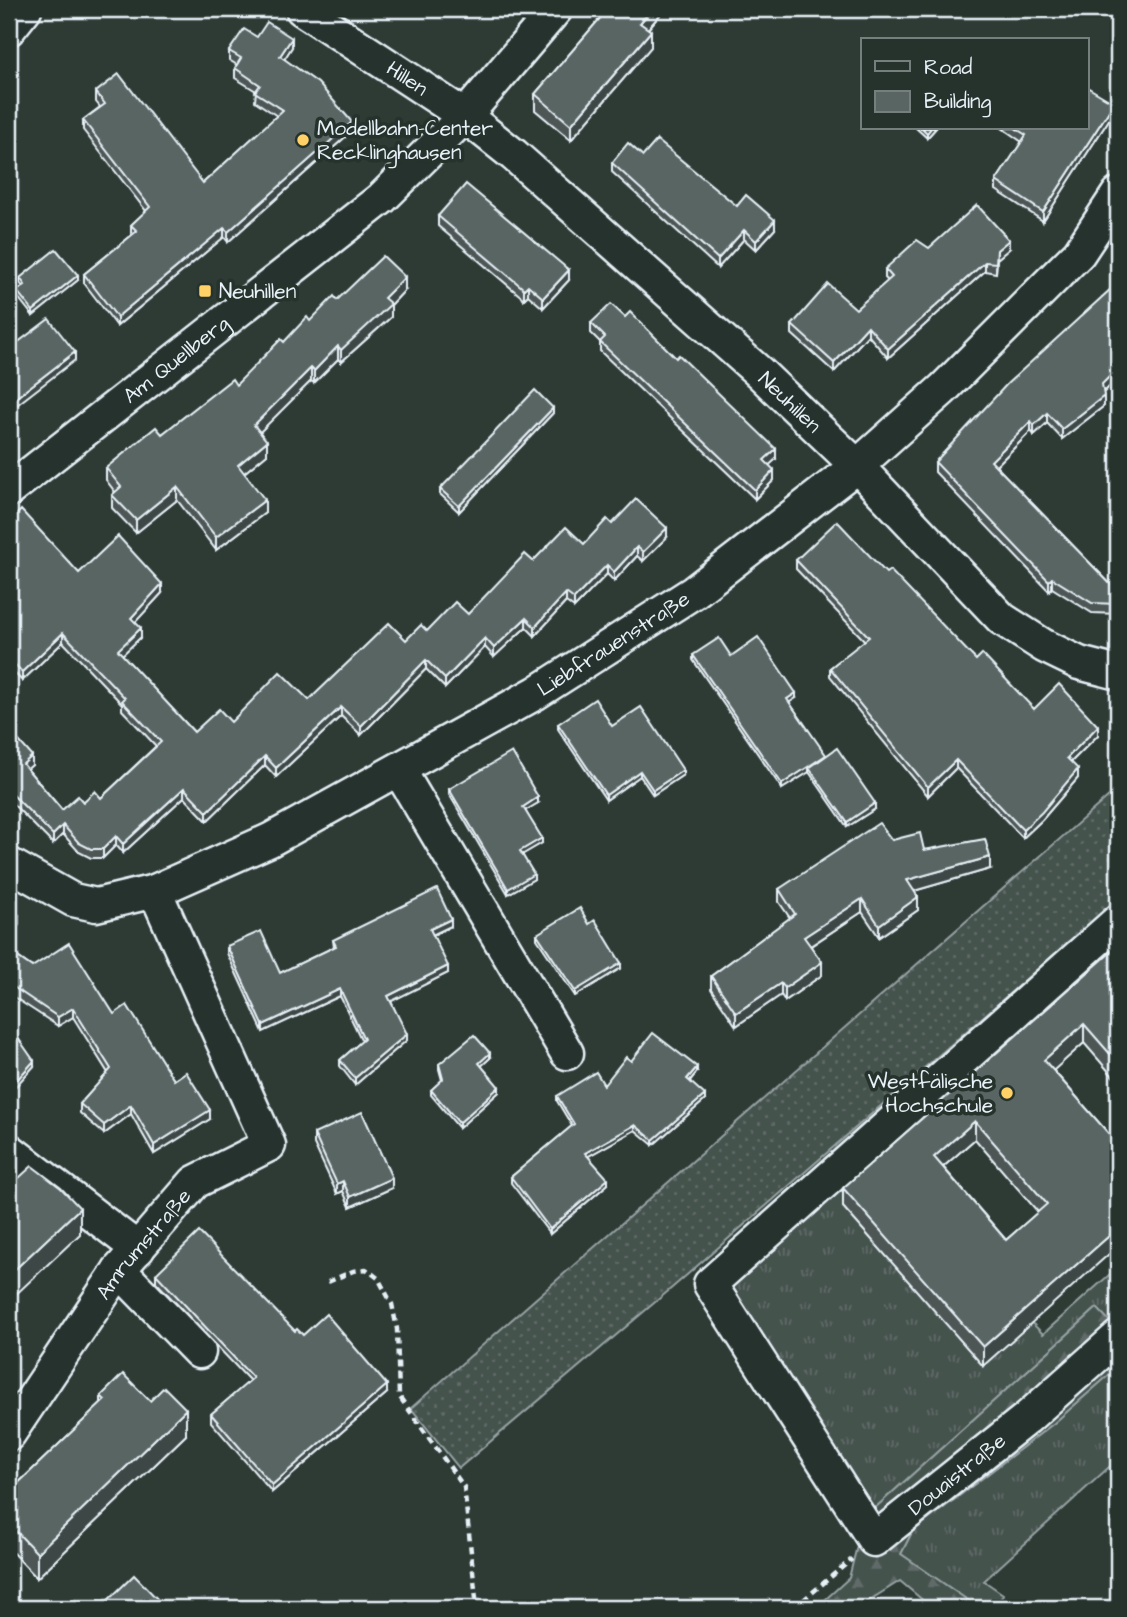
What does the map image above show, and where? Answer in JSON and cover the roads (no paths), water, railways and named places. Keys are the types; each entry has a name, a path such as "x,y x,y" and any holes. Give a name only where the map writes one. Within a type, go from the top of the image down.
{"street":[{"path":"9,29 25,9"},
{"name":"Hillen","path":"302,9 465,116"},
{"path":"465,116 556,9"},
{"name":"Neuhillen","path":"465,116 514,155 760,373 857,466 1002,619 1079,663 1118,673"},
{"name":"Am Quellberg","path":"9,490 382,198 465,116"},
{"name":"Liebfrauenstraße","path":"9,864 73,900 96,905 155,891 270,840 536,693 694,593 857,466 943,388 1079,253 1118,194"},
{"path":"399,770 568,1053"},
{"name":"Amrumstraße","path":"9,1434 18,1397 128,1260 195,1182 269,1145 155,891"},
{"name":"Douaistraße","path":"1118,921 710,1284 874,1540 1027,1418 1118,1337"},
{"path":"9,1150 128,1260 199,1352"}],"place":[{"name":"Modellbahn-Center Recklinghausen","path":"303,140"},
{"name":"Neuhillen","path":"205,291"},
{"name":"Westfälische Hochschule","path":"1007,1093"}]}
